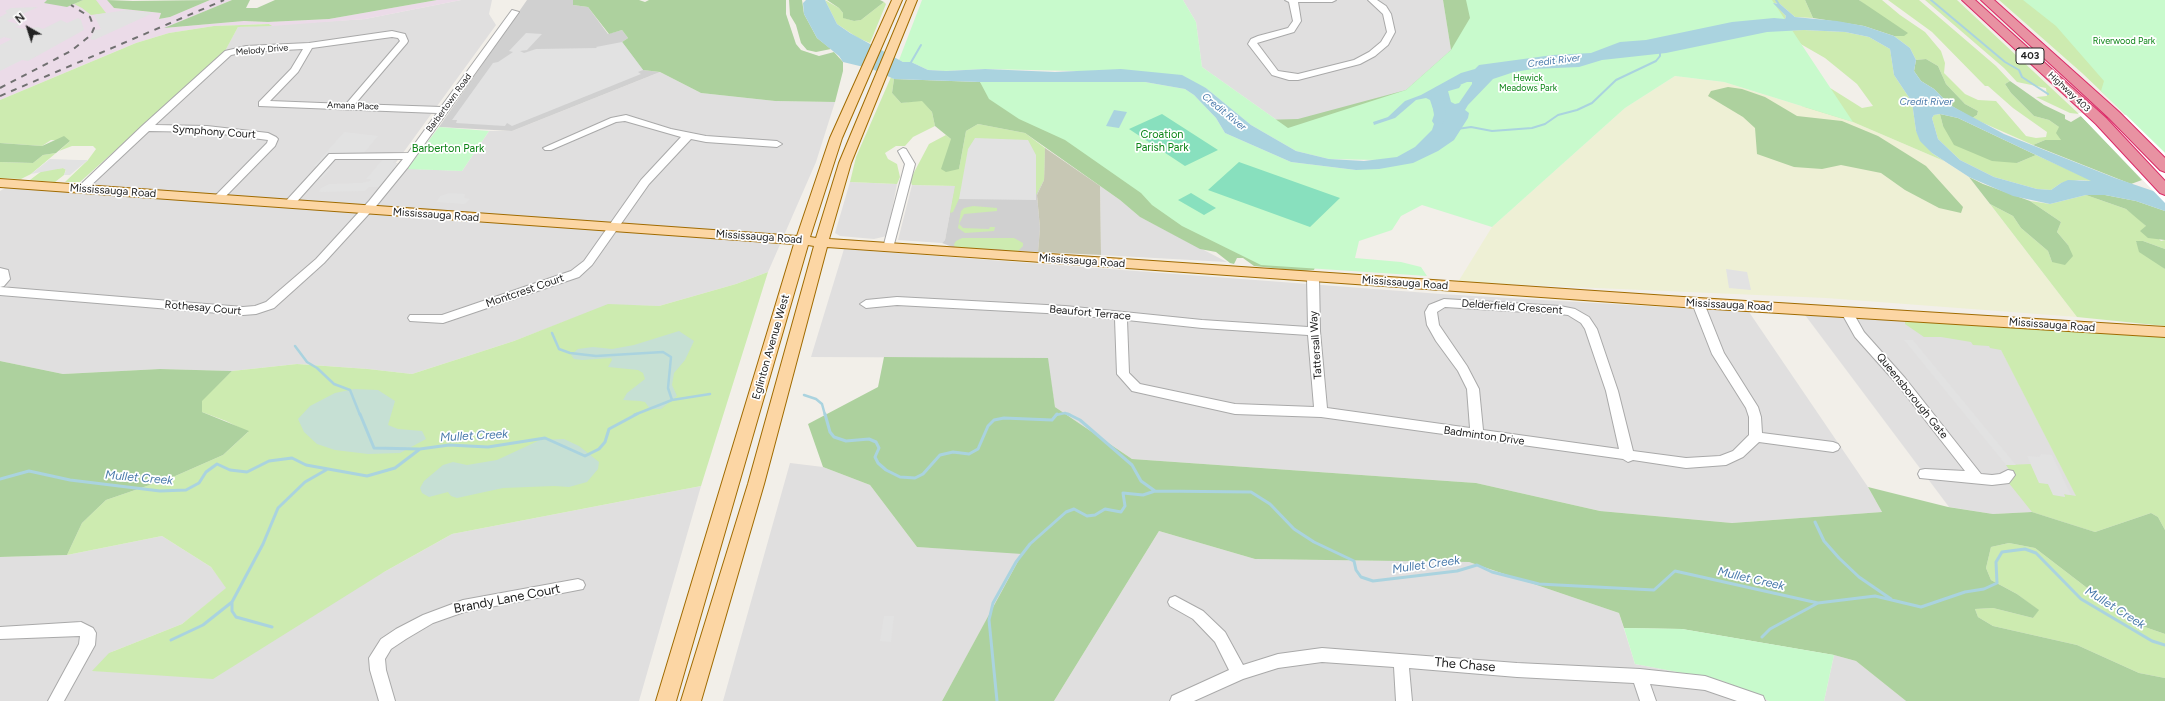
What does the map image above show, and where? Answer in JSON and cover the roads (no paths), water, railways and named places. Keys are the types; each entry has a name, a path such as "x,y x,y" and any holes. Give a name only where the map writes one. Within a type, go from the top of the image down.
{"highway":[{"name":"Highway 403","path":"1968,0 2092,113 2165,190"},
{"name":"Highway 403","path":"1987,0 2114,115 2165,167"}],"main road":[{"name":"Eglinton Avenue West","path":"666,701 802,241 836,138 889,22 896,0"},
{"name":"Eglinton Avenue West","path":"691,701 756,484 821,243 845,163 904,24 912,0"},
{"name":"Mississauga Road","path":"0,184 82,188 888,248 1698,303 2165,332"}],"street":[{"path":"1289,0 1332,0"},
{"path":"1293,0 1297,22 1291,30 1261,38 1254,41 1252,44 1275,73 1289,77 1298,77 1357,62 1372,54 1385,43 1391,32 1387,14 1383,8 1372,0"},
{"name":"Barbertown Road","path":"366,210 410,156 515,12"},
{"name":"Melody Drive","path":"82,188 145,128 228,53 246,49 309,46 398,34 404,39 397,50 349,106"},
{"name":"Amana Place","path":"309,46 295,70 262,104 444,110"},
{"path":"548,148 621,118 688,136 706,139 777,144"},
{"name":"Symphony Court","path":"145,128 207,129 268,136 272,139 272,144 218,198"},
{"name":"Montcrest Court","path":"414,318 443,319 575,274 588,263 615,227 625,208 645,182 688,136"},
{"path":"888,248 910,164 903,151"},
{"path":"290,204 332,156 410,156"},
{"name":"Rothesay Court","path":"0,291 243,311 256,310 273,302 320,261 366,210"},
{"path":"0,272 4,273 4,279 0,283"},
{"name":"Tattersall Way","path":"1313,277 1314,331 1321,412"},
{"name":"Beaufort Terrace","path":"866,304 897,301 1065,310 1202,324 1314,331"},
{"name":"Delderfield Crescent","path":"1477,435 1472,389 1463,369 1440,338 1433,325 1431,312 1433,308 1444,303 1560,310 1571,312 1585,320 1591,329 1612,391 1628,457"},
{"path":"1698,303 1718,354 1752,406 1755,417 1756,437 1833,447"},
{"name":"Queensborough Gate","path":"1847,312 1859,334 1901,381 1978,479"},
{"name":"Badminton Drive","path":"1121,315 1123,374 1136,388 1236,409 1321,412 1628,457 1686,463 1721,461 1738,454 1756,437"},
{"path":"1925,474 1945,474 1978,479 1998,480 2004,479 2008,475"},
{"name":"Brandy Lane Court","path":"387,701 378,670 377,658 386,644 401,634 428,618 463,606 578,585"},
{"path":"1175,602 1198,615 1220,637 1239,673"},
{"path":"0,634 81,628 88,633 87,645 56,701"},
{"name":"The Chase","path":"1178,701 1239,673 1278,661 1322,655 1517,670 1640,676 1705,682 1757,701"},
{"path":"1401,660 1404,701"},
{"path":"1640,676 1648,701"}],"water":[{"name":"Credit River","path":"806,0 825,0 837,24 850,33 903,62 911,62 928,70 946,71 985,69 1055,72 1121,69 1182,75 1206,88 1251,125 1296,151 1329,159 1364,161 1397,157 1415,147 1432,130 1436,118 1430,100 1426,98 1416,100 1395,118 1374,125 1373,122 1388,117 1405,101 1421,95 1461,73 1475,69 1479,65 1553,55 1591,53 1620,42 1646,40 1732,22 1774,18 1785,19 1786,16 1773,3 1780,4 1795,17 1837,21 1864,26 1894,36 1910,48 1916,60 1914,71 1921,81 1934,89 1950,105 2004,134 2115,178 2165,195 2165,211 2136,201 2105,195 2086,195 2050,204 2013,196 1969,177 1932,153 1920,141 1916,131 1912,102 1894,75 1890,49 1869,37 1845,32 1804,30 1767,32 1666,53 1602,60 1579,67 1533,69 1514,72 1493,79 1468,105 1465,110 1469,113 1468,118 1454,140 1438,151 1413,163 1379,169 1356,170 1291,162 1225,133 1216,118 1194,95 1185,89 1145,82 980,82 894,79 872,69 843,62 839,56 817,38 804,14 803,3","holes":["1467,82 1472,82 1472,84 1459,103 1455,104 1451,102 1448,91","1940,114 1958,118 2091,181 2068,180 2051,190 2037,189 1994,177 1960,160 1938,139 1932,118 1934,115"]},
{"path":"1114,110 1127,112 1119,128 1106,126"}],"waterway":[{"path":"1776,0 1780,6"},
{"path":"1931,0 2005,62 2019,70 2022,77 2048,94"},
{"path":"910,64 921,45"},
{"path":"1457,129 1471,127 1492,131 1532,128 1545,124 1558,115 1577,110 1592,103 1616,80 1656,61 1660,56 1660,52"},
{"name":"Credit River","path":"1438,121 1440,115 1437,96 1440,90 1455,85"},
{"path":"552,333 559,349 570,353 596,356 663,352 671,357 668,388 672,400"},
{"path":"295,346 307,362 317,368 334,384 350,390 360,415"},
{"name":"Mullet Creek","path":"672,400 710,394"},
{"name":"Mullet Creek","path":"804,395 816,399 822,404 825,415"},
{"name":"Mullet Creek","path":"634,415 672,400"},
{"name":"Mullet Creek","path":"1056,415 1065,413 1070,415"},
{"path":"360,414 374,448 419,449"},
{"name":"Mullet Creek","path":"0,479 29,471 70,480 160,491 186,490 199,483 206,472 217,464 230,470 247,472 269,461 292,458 306,465 367,476 395,468 420,449 449,445 488,447 545,438 585,456 599,449 605,442 609,429 637,414"},
{"name":"Mullet Creek","path":"825,414 830,432 834,437 846,441 869,439 876,442 879,448 875,457 878,463 886,470 900,477 915,478 923,474 940,455 953,452 969,454 978,449 988,426 994,420 1004,418 1052,420 1056,415"},
{"name":"Mullet Creek","path":"1070,415 1080,420 1132,465 1141,481 1155,491"},
{"path":"232,602 263,544 278,508 305,482 326,470"},
{"path":"997,701 989,620 993,603 1016,562 1030,544 1066,512 1074,509 1087,516 1095,515 1105,509 1121,512 1125,506 1123,493 1143,495 1155,491"},
{"name":"Mullet Creek","path":"1155,491 1251,492 1270,504 1294,529 1314,542 1354,561 1356,570 1361,577 1373,581 1457,571 1477,565 1492,572 1539,584 1654,590 1675,571 1818,603"},
{"path":"1815,522 1824,541 1839,558 1859,577 1891,599"},
{"name":"Mullet Creek","path":"1818,603 1875,596 1921,607 1965,592 1984,589 1997,583 1996,562 2002,552 2025,549 2036,553 2081,599 2152,641 2165,645"},
{"path":"171,640 203,625 232,602"},
{"path":"232,602 232,611 236,617 272,627"},
{"path":"1762,637 1770,629 1818,603"}],"railway":[{"path":"0,96 224,0"},
{"path":"0,88 71,51 91,35 94,28 90,17 71,5"}],"park label":[{"name":"Riverwood Park","path":"2124,41"},
{"name":"Hewick Meadows Park","path":"1528,84"},
{"name":"Croation Parish Park","path":"1162,141"},
{"name":"Barberton Park","path":"448,149"}]}
